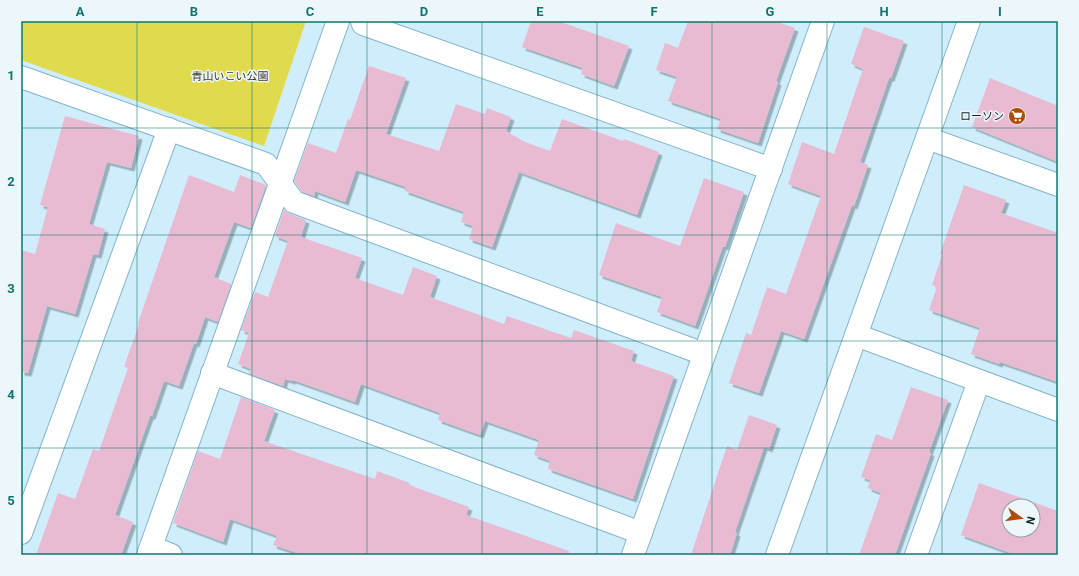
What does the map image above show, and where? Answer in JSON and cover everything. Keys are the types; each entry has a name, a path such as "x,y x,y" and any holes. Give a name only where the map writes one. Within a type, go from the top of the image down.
{"street":[{"path":"171,555 149,551 338,21"},
{"path":"362,21 363,24 771,169"},
{"path":"632,555 824,21"},
{"path":"777,555 969,21"},
{"path":"21,77 266,164 294,202 704,354"},
{"path":"23,524 169,129"},
{"path":"927,138 1058,185"},
{"path":"856,335 1058,410"},
{"path":"212,373 640,533"},
{"path":"922,553 979,381"}],"green space":[{"name":"青山いこい公園","path":"21,21 306,21 264,146 21,60"}],"building":[{"path":"531,21 558,21 629,46 614,86 581,74 583,68 522,47"},
{"path":"688,21 775,21 795,28 776,81 778,82 758,143 717,129 721,119 668,101 677,77 656,70 665,43 678,48"},
{"path":"864,27 904,41 891,78 889,78 860,162 868,165 854,206 852,205 804,339 781,331 759,393 729,383 746,333 751,335 767,287 786,294 821,196 788,184 802,142 834,154 863,69 851,64"},
{"path":"369,66 406,78 386,134 439,151 456,104 485,114 487,108 511,117 506,131 525,142 550,151 562,119 659,152 637,215 519,172 492,247 469,239 473,226 461,222 464,212 405,191 406,187 356,170 345,202 315,191 314,196 302,192 294,181 308,143 336,153 348,119 350,120"},
{"name":"ローソン","path":"990,78 1058,106 1058,162 972,127"},
{"path":"65,116 139,136 131,168 107,162 89,224 105,229 98,255 93,254 75,314 47,306 28,373 21,372 21,250 35,254 48,207 40,205"},
{"path":"189,175 234,192 240,175 266,185 251,228 234,222 214,277 231,284 218,322 205,317 179,386 164,381 115,515 133,522 121,555 36,555 58,493 75,499 93,449 99,451 128,368 124,367 139,324 138,323"},
{"path":"704,178 744,192 695,326 657,312 662,297 599,275 616,223 680,246"},
{"path":"964,185 1006,200 1001,213 1058,233 1058,382 1000,362 999,364 971,354 980,328 929,310 937,287 932,285 942,255 940,254"},
{"path":"284,210 306,220 301,237 362,258 355,278 403,295 413,267 437,276 430,297 504,324 507,316 571,338 574,330 634,351 631,361 674,376 633,499 548,469 550,461 534,455 539,440 485,421 480,435 438,420 440,413 361,384 355,402 293,380 285,379 283,386 249,374 251,369 238,364 249,333 241,330 255,292 268,297 288,241 275,236"},
{"path":"911,387 948,400 895,555 859,555 881,493 868,488 870,480 861,477 876,434 892,440"},
{"path":"241,397 275,410 264,441 375,479 377,471 410,483 409,485 469,507 466,515 569,551 569,555 303,555 273,545 277,536 230,519 223,542 173,523 198,451 220,459"},
{"path":"749,415 777,425 769,449 764,447 735,532 737,533 730,555 691,555 727,446 737,450"},
{"path":"979,483 1021,498 1001,498 1001,538 1041,538 1041,505 1058,511 1058,555 1016,555 961,535"}],"place":[{"name":"ローソン","path":"1017,116"}]}
